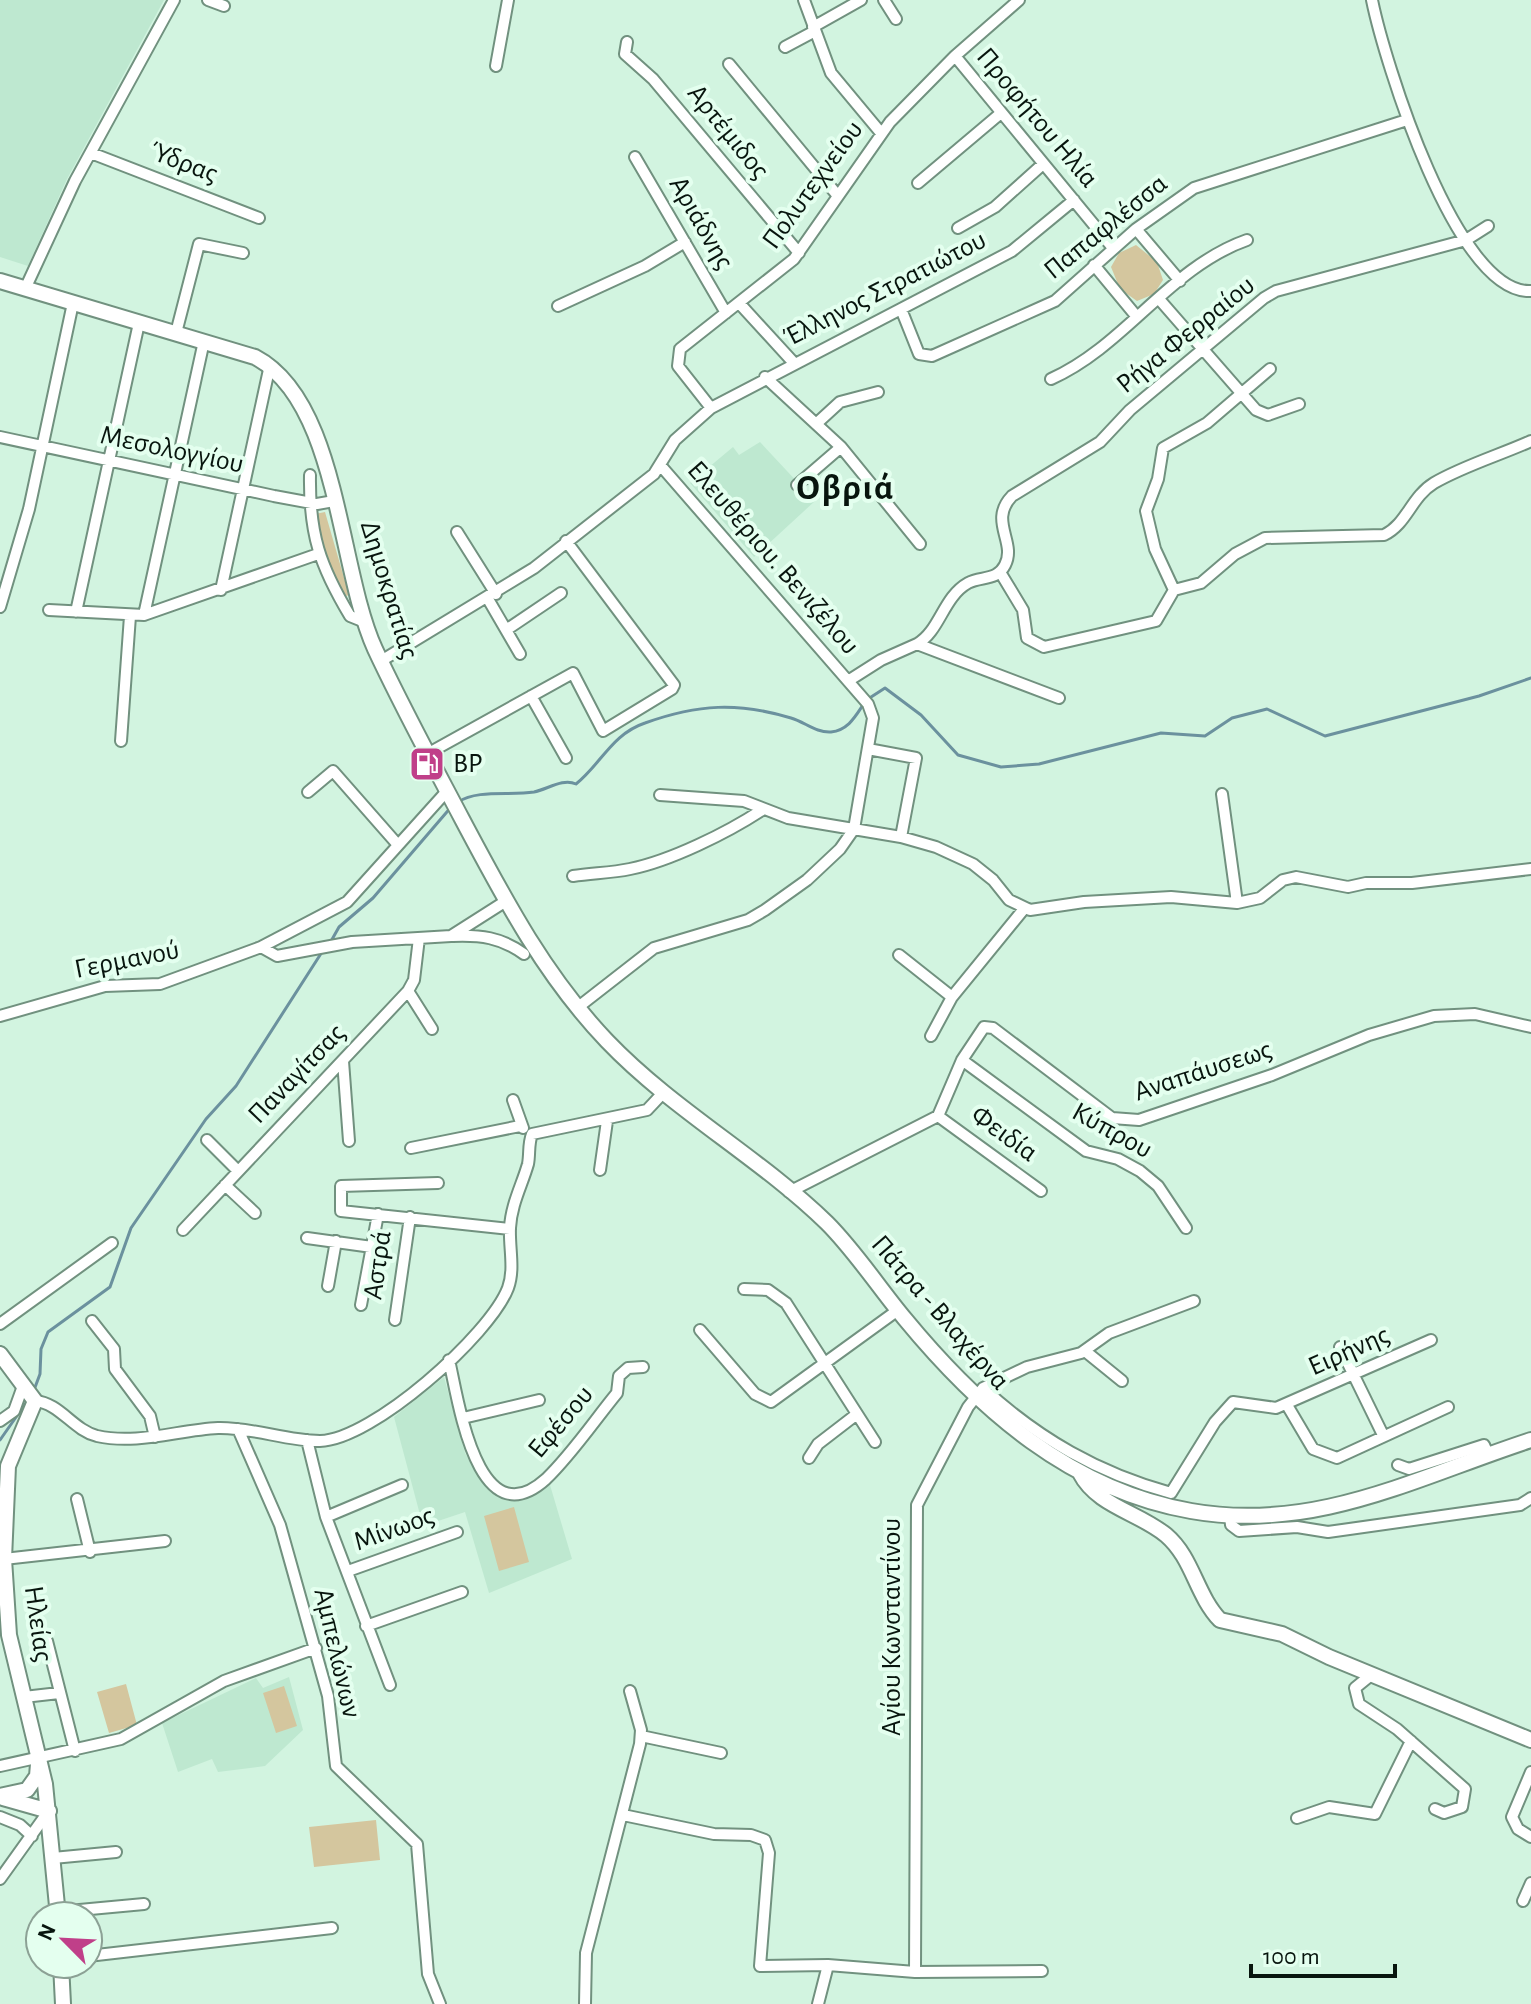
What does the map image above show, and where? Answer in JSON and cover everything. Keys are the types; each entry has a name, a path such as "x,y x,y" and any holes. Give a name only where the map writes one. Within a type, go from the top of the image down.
{"main road":[{"name":"Δημοκρατίας","path":"0,281 255,357 270,365 288,382 306,413 334,501 365,622 427,754 543,963 577,1008 663,1093"},
{"name":"Πάτρα - Βλαχέρνα","path":"663,1093 829,1225 898,1310 1018,1434 1080,1473 1167,1506 1230,1516 1286,1515 1334,1508 1404,1488 1531,1440"},
{"path":"2,1361 29,1395"},
{"name":"Ηλείας","path":"29,1395 4,1463 4,1559 9,1635 49,1811 57,1900"},
{"path":"1080,1473 1094,1494 1150,1524 1179,1549 1220,1620 1282,1634 1371,1675 1431,1696 1531,1740"},
{"path":"0,1797 27,1790 37,1776 38,1759"},
{"path":"0,1797 49,1811"},
{"path":"62,1980 63,2004"}],"street":[{"path":"25,289 91,153 174,0"},
{"path":"208,0 224,6"},
{"path":"496,66 508,0"},
{"path":"804,0 834,77 881,133"},
{"path":"785,47 861,0"},
{"path":"884,0 896,19"},
{"name":"Πολυτεχνείου","path":"711,408 680,369 676,358 684,345 799,253 881,133 955,56 1019,0"},
{"path":"1372,0 1385,55 1425,165 1466,240 1504,282 1519,290 1531,291"},
{"name":"Αρτέμιδος","path":"627,42 625,54 653,79 799,253"},
{"name":"Προφήτου Ηλία","path":"955,56 1113,248"},
{"path":"729,64 838,196"},
{"path":"918,183 1001,113"},
{"name":"Παπαφλέσσα","path":"901,309 919,354 932,356 1055,301 1113,248 1175,199 1213,180 1407,120"},
{"name":"Ύδρας","path":"91,153 259,218"},
{"name":"Αριάδνης","path":"635,157 726,313"},
{"path":"958,228 995,207 1043,164"},
{"name":"Έλληνος Στρατιώτου","path":"711,408 793,362 1017,248 1074,200"},
{"name":"Ρήγα Φερραίου","path":"1000,572 1009,552 1002,520 1008,500 1091,449 1130,410 1271,293 1466,240 1488,226"},
{"path":"1136,229 1180,281"},
{"path":"1051,379 1087,361 1218,251 1247,240"},
{"path":"558,306 645,266 685,242"},
{"path":"176,333 199,244 243,253"},
{"path":"1094,265 1137,317"},
{"path":"1159,299 1241,394 1265,415 1299,404"},
{"path":"0,607 29,509 73,303"},
{"path":"739,303 793,362"},
{"path":"76,612 139,323"},
{"path":"144,615 204,341"},
{"path":"221,590 270,365"},
{"path":"1174,590 1149,531 1146,511 1158,479 1162,452 1167,443 1203,426 1270,369"},
{"path":"765,377 841,447 920,544"},
{"path":"816,424 840,402 878,392"},
{"path":"381,661 492,596 566,541 661,466 675,440 711,408"},
{"name":"Μεσολογγίου","path":"0,437 309,503 334,501"},
{"path":"848,681 881,660 926,639 937,617 961,588 1000,572 1023,610 1027,638 1049,647 1156,621 1174,590 1201,583 1235,554 1265,538 1384,535 1399,528 1421,494 1434,483 1531,441"},
{"path":"797,485 841,447"},
{"name":"Ελευθέριου. Βενιζέλου","path":"661,466 865,700 873,718 868,749"},
{"path":"310,475 309,503 318,554 350,616 365,622"},
{"path":"457,532 520,654"},
{"path":"427,754 573,673 603,731 669,693 674,685 566,541"},
{"path":"49,610 144,615 318,554"},
{"path":"506,630 561,593"},
{"path":"121,741 130,616"},
{"path":"917,644 1059,698"},
{"path":"531,696 566,758"},
{"path":"577,1008 654,948 748,920 819,870 848,841 854,829 868,749 916,758 901,837"},
{"path":"308,792 333,771 398,845"},
{"path":"1222,794 1237,903"},
{"path":"660,795 744,801 762,810 901,837 947,851 973,864 1023,910"},
{"name":"Γερμανού","path":"0,1016 105,986 160,984 261,947 347,902 398,845 452,800"},
{"path":"573,876 631,869 655,862 735,827 762,810"},
{"path":"931,1036 952,997 1023,910 1171,897 1237,903 1260,898 1283,880 1296,877 1348,887 1531,869"},
{"path":"451,936 506,901"},
{"name":"Γερμανού","path":"261,947 277,956 327,946 483,935 511,944 524,954"},
{"name":"Παναγίτσας","path":"183,1230 408,991 414,980 419,938"},
{"path":"899,955 952,997"},
{"path":"408,991 432,1029"},
{"name":"Αναπάυσεως","path":"938,1116 962,1060 984,1027 993,1028 1112,1118 1139,1120 1272,1075 1369,1035 1434,1016 1475,1014 1531,1027"},
{"name":"Κύπρου","path":"962,1060 1086,1151 1118,1159 1140,1171 1158,1186 1186,1228"},
{"path":"343,1061 349,1141"},
{"path":"513,1100 520,1126 532,1134 607,1121 647,1110 663,1093"},
{"path":"789,1192 938,1116"},
{"name":"Φειδία","path":"938,1116 1041,1191"},
{"path":"600,1170 607,1121"},
{"path":"411,1148 520,1126"},
{"path":"0,1421 29,1395 47,1403 79,1428 97,1436 155,1437 238,1429 323,1441 379,1418 423,1386 488,1318 507,1291 511,1272 510,1229 528,1164 532,1134"},
{"path":"207,1140 238,1171"},
{"path":"438,1183 341,1186 341,1211 510,1229"},
{"path":"225,1185 255,1213"},
{"path":"361,1305 378,1214"},
{"name":"Αστρά","path":"395,1320 410,1217"},
{"path":"307,1238 372,1247"},
{"path":"328,1286 336,1241"},
{"path":"0,1324 112,1243"},
{"path":"744,1289 768,1290 786,1303 875,1442"},
{"path":"1194,1301 1109,1333 1085,1351 1027,1367 979,1393 1063,1451 1129,1481 1171,1493 1215,1422 1233,1402 1240,1400 1266,1409 1287,1405 1313,1449 1337,1458 1448,1407"},
{"path":"700,1330 755,1394 766,1401 775,1401 898,1310"},
{"path":"92,1321 114,1349 115,1369 147,1412 155,1437"},
{"name":"Ειρήνης","path":"1287,1405 1431,1340"},
{"path":"1340,1347 1383,1435"},
{"path":"1085,1351 1122,1381"},
{"name":"Εφέσου","path":"449,1360 476,1461 489,1482 501,1490 524,1490 551,1473 617,1393 619,1376 628,1368 643,1367"},
{"name":"Αγίου Κωνσταντίνου","path":"915,1972 917,1573 914,1515 944,1449 979,1393"},
{"path":"463,1418 539,1400"},
{"path":"809,1458 818,1444 857,1414"},
{"name":"Αμπελώνων","path":"238,1429 280,1525 316,1648 328,1696 336,1766 417,1844 428,1974 440,2004"},
{"path":"307,1440 326,1517 390,1685"},
{"path":"1398,1465 1409,1469 1484,1445 1489,1456"},
{"path":"326,1517 402,1485"},
{"path":"1230,1516 1231,1525 1239,1531 1308,1527 1328,1532 1520,1505 1531,1498"},
{"path":"77,1499 90,1552"},
{"name":"Μίνωος","path":"348,1571 457,1532"},
{"path":"4,1559 90,1552 165,1541"},
{"path":"366,1626 462,1592"},
{"path":"47,1641 75,1751"},
{"path":"0,1766 121,1739 224,1681 316,1648"},
{"path":"1371,1675 1355,1688 1356,1699 1411,1741 1465,1789 1462,1807 1444,1813 1435,1809"},
{"path":"585,2004 586,1953 641,1736 630,1691"},
{"path":"24,1697 59,1693"},
{"path":"641,1736 721,1753"},
{"path":"1297,1818 1329,1807 1375,1814 1411,1741"},
{"path":"1531,1772 1512,1817 1518,1829 1531,1837"},
{"path":"0,1879 49,1811"},
{"path":"623,1815 714,1834 751,1835 765,1840 769,1853 760,1966 828,1965 915,1972 1042,1971"},
{"path":"0,1817 20,1825 32,1836"},
{"path":"53,1858 116,1852"},
{"path":"1523,1901 1531,1883"},
{"path":"104,1909 144,1904"},
{"path":"104,1954 332,1928"},
{"path":"818,2004 828,1965"}],"shaded area":[{"path":"0,0 164,0 67,179 28,266 0,257"},
{"path":"1136,245 1157,262 1163,280 1154,294 1137,301 1120,289 1111,267 1119,253"},
{"path":"760,442 815,501 754,557 690,483 733,447 739,455"},
{"path":"325,512 349,595 346,596 320,536 315,514"},
{"path":"444,1377 465,1453 479,1478 490,1491 505,1497 550,1485 572,1559 489,1593 465,1512 423,1526 394,1417"},
{"path":"514,1507 529,1562 499,1571 484,1516"},
{"path":"289,1677 303,1730 265,1766 218,1772 212,1759 178,1772 162,1723 256,1678 263,1688"},
{"path":"126,1684 137,1725 109,1733 97,1692"},
{"path":"284,1686 297,1726 276,1733 263,1693"},
{"path":"376,1820 380,1860 314,1867 309,1827"}],"waterway":[{"path":"868,699 885,688 921,715 958,755 1001,767 1039,764 1161,733 1205,736 1232,718 1267,709 1325,736 1479,696 1531,678"},
{"path":"458,802 485,794 525,793 561,783 576,784 624,734 645,723 683,712 718,707 753,709 831,732 846,726 863,705"},
{"path":"330,943 339,927 373,898 452,806"},
{"path":"34,1390 40,1374 41,1349 48,1332 110,1287 131,1228 206,1119 236,1086 322,952"},
{"path":"0,1440 28,1400"}],"place":[{"name":"BP","path":"427,764"}],"district":[{"name":"Οβριά","path":"846,488"}]}
